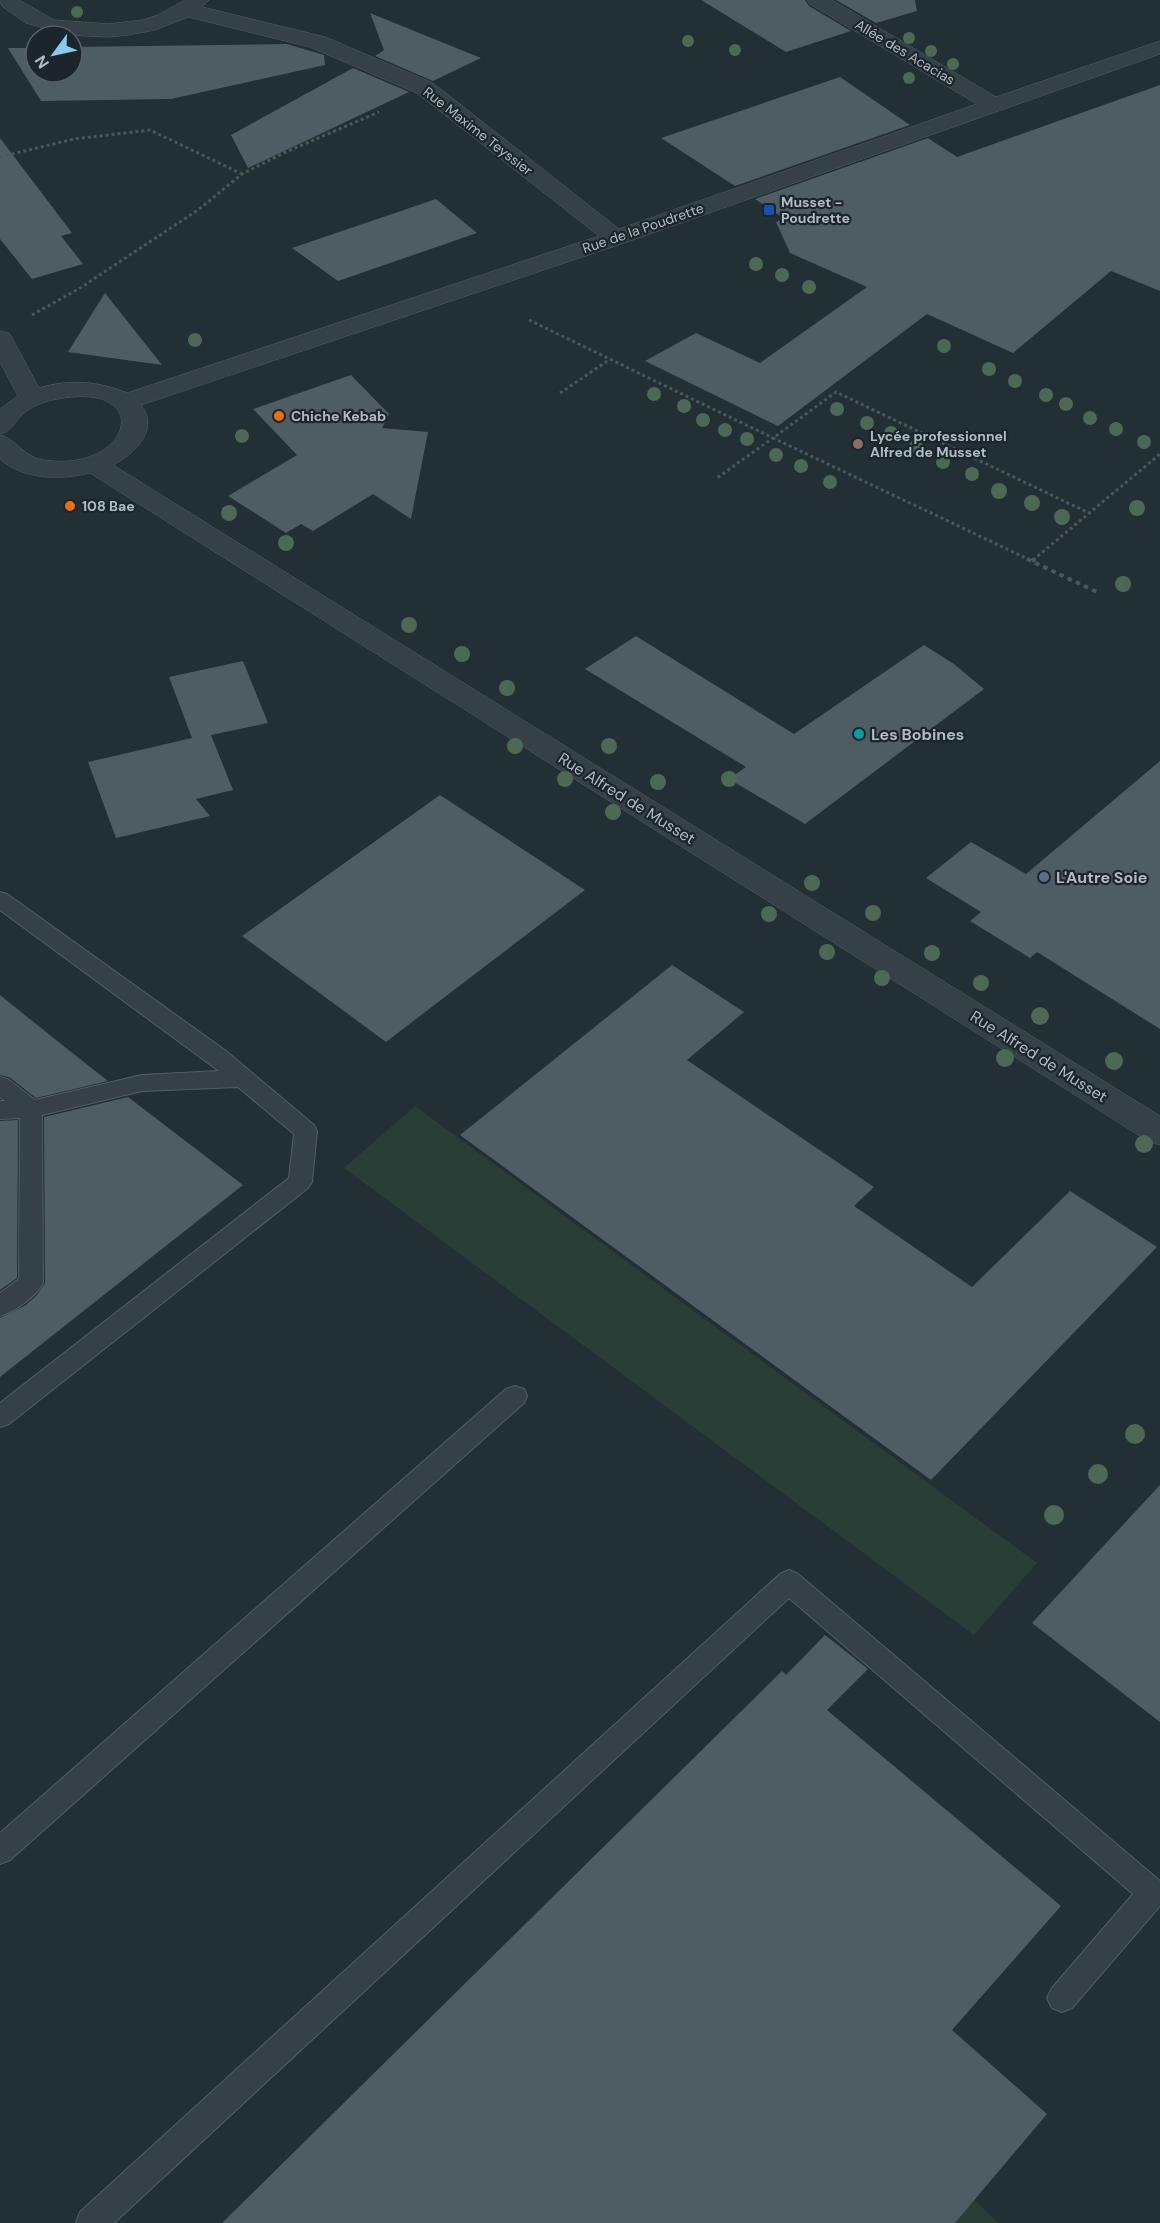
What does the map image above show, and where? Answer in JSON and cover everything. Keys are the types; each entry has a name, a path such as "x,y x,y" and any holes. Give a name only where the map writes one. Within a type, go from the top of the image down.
{"street":[{"name":"Allée des Acacias","path":"817,0 994,105"},
{"path":"6,3 48,25 81,31 112,31 150,24 193,5"},
{"name":"Rue Maxime Teyssier","path":"193,5 317,42 425,88 616,238"},
{"name":"Rue de la Poudrette","path":"124,402 616,238 1160,47"},
{"path":"0,338 31,397"},
{"path":"0,426 4,417 15,406 31,397 70,388 100,391 124,402 133,411 136,423 134,435 119,451 94,464 75,469 35,467 19,461 2,450"},
{"name":"Rue Alfred de Musset","path":"94,464 1160,1131"}],"lane":[{"path":"0,899 218,1057 240,1078 306,1131 300,1182 0,1417"},
{"path":"0,1110 31,1109 142,1083 240,1078"},
{"path":"0,1085 31,1109"},
{"path":"0,1306 31,1283 31,1109"},
{"path":"0,1851 515,1396"},
{"path":"91,2223 789,1582 1153,1893 1062,1998"}],"path":[{"path":"30,316 80,288 198,210 242,174 288,151 393,106 425,88"},
{"path":"0,157 74,139 150,130 242,174"},
{"path":"529,320 1097,592"},
{"path":"560,393 610,359"},
{"path":"717,478 836,392 1089,513"},
{"path":"1032,561 1160,454"}],"green space":[{"path":"415,1106 1037,1563 974,1635 344,1168"},
{"path":"974,2200 999,2223 955,2223"}],"building":[{"path":"701,0 805,0 809,6 851,31 786,52"},
{"path":"836,0 915,0 917,11 876,23"},
{"path":"370,13 481,58 433,81 375,56 384,50"},
{"path":"287,44 324,55 325,65 171,99 41,101 30,84 84,84 84,47"},
{"path":"8,48 24,48 24,74"},
{"path":"353,68 409,92 248,168 231,135"},
{"path":"840,77 910,125 735,186 661,138"},
{"path":"1160,85 1160,291 1111,271 1013,353 927,314 778,426 645,361 696,333 760,363 867,287 790,253 776,222 785,219 755,199 928,138 957,157"},
{"path":"0,138 72,233 61,236 83,264 32,279 0,239"},
{"path":"436,199 477,233 338,281 292,248"},
{"path":"105,293 162,365 68,352"},
{"path":"351,375 389,414 382,428 428,432 411,519 373,494 313,531 301,524 286,533 228,496 297,455 253,409"},
{"name":"Les Bobines","path":"636,636 794,734 924,645 954,664 984,689 805,824 729,779 746,767 585,669"},
{"path":"243,661 268,723 211,735 233,790 196,799 210,816 116,838 88,762 192,738 169,677"},
{"name":"L'Autre Soie","path":"1160,761 1160,1029 1037,952 1030,958 970,921 981,912 926,878 971,842 1026,874"},
{"path":"440,795 585,890 386,1042 242,936"},
{"path":"672,965 744,1012 687,1060 874,1187 854,1206 972,1287 1070,1191 1157,1247 931,1480 460,1135"},
{"path":"0,995 108,1081 36,1098 9,1077 0,1075"},
{"path":"128,1097 243,1185 0,1377 0,1318 26,1305 45,1283 44,1117"},
{"path":"18,1120 17,1278 0,1290 0,1121"},
{"path":"1160,1485 1160,1722 1032,1623"},
{"path":"825,1635 868,1669 827,1710 1061,1906 952,2030 1047,2114 955,2223 222,2223 782,1671 786,1675"}],"place":[{"name":"Musset - Poudrette","path":"769,210"},
{"name":"Chiche Kebab","path":"279,416"},
{"name":"Lycée professionnel Alfred de Musset","path":"858,444"},
{"name":"108 Bae","path":"70,506"},
{"name":"Les Bobines","path":"859,734"},
{"name":"L'Autre Soie","path":"1044,877"}]}
